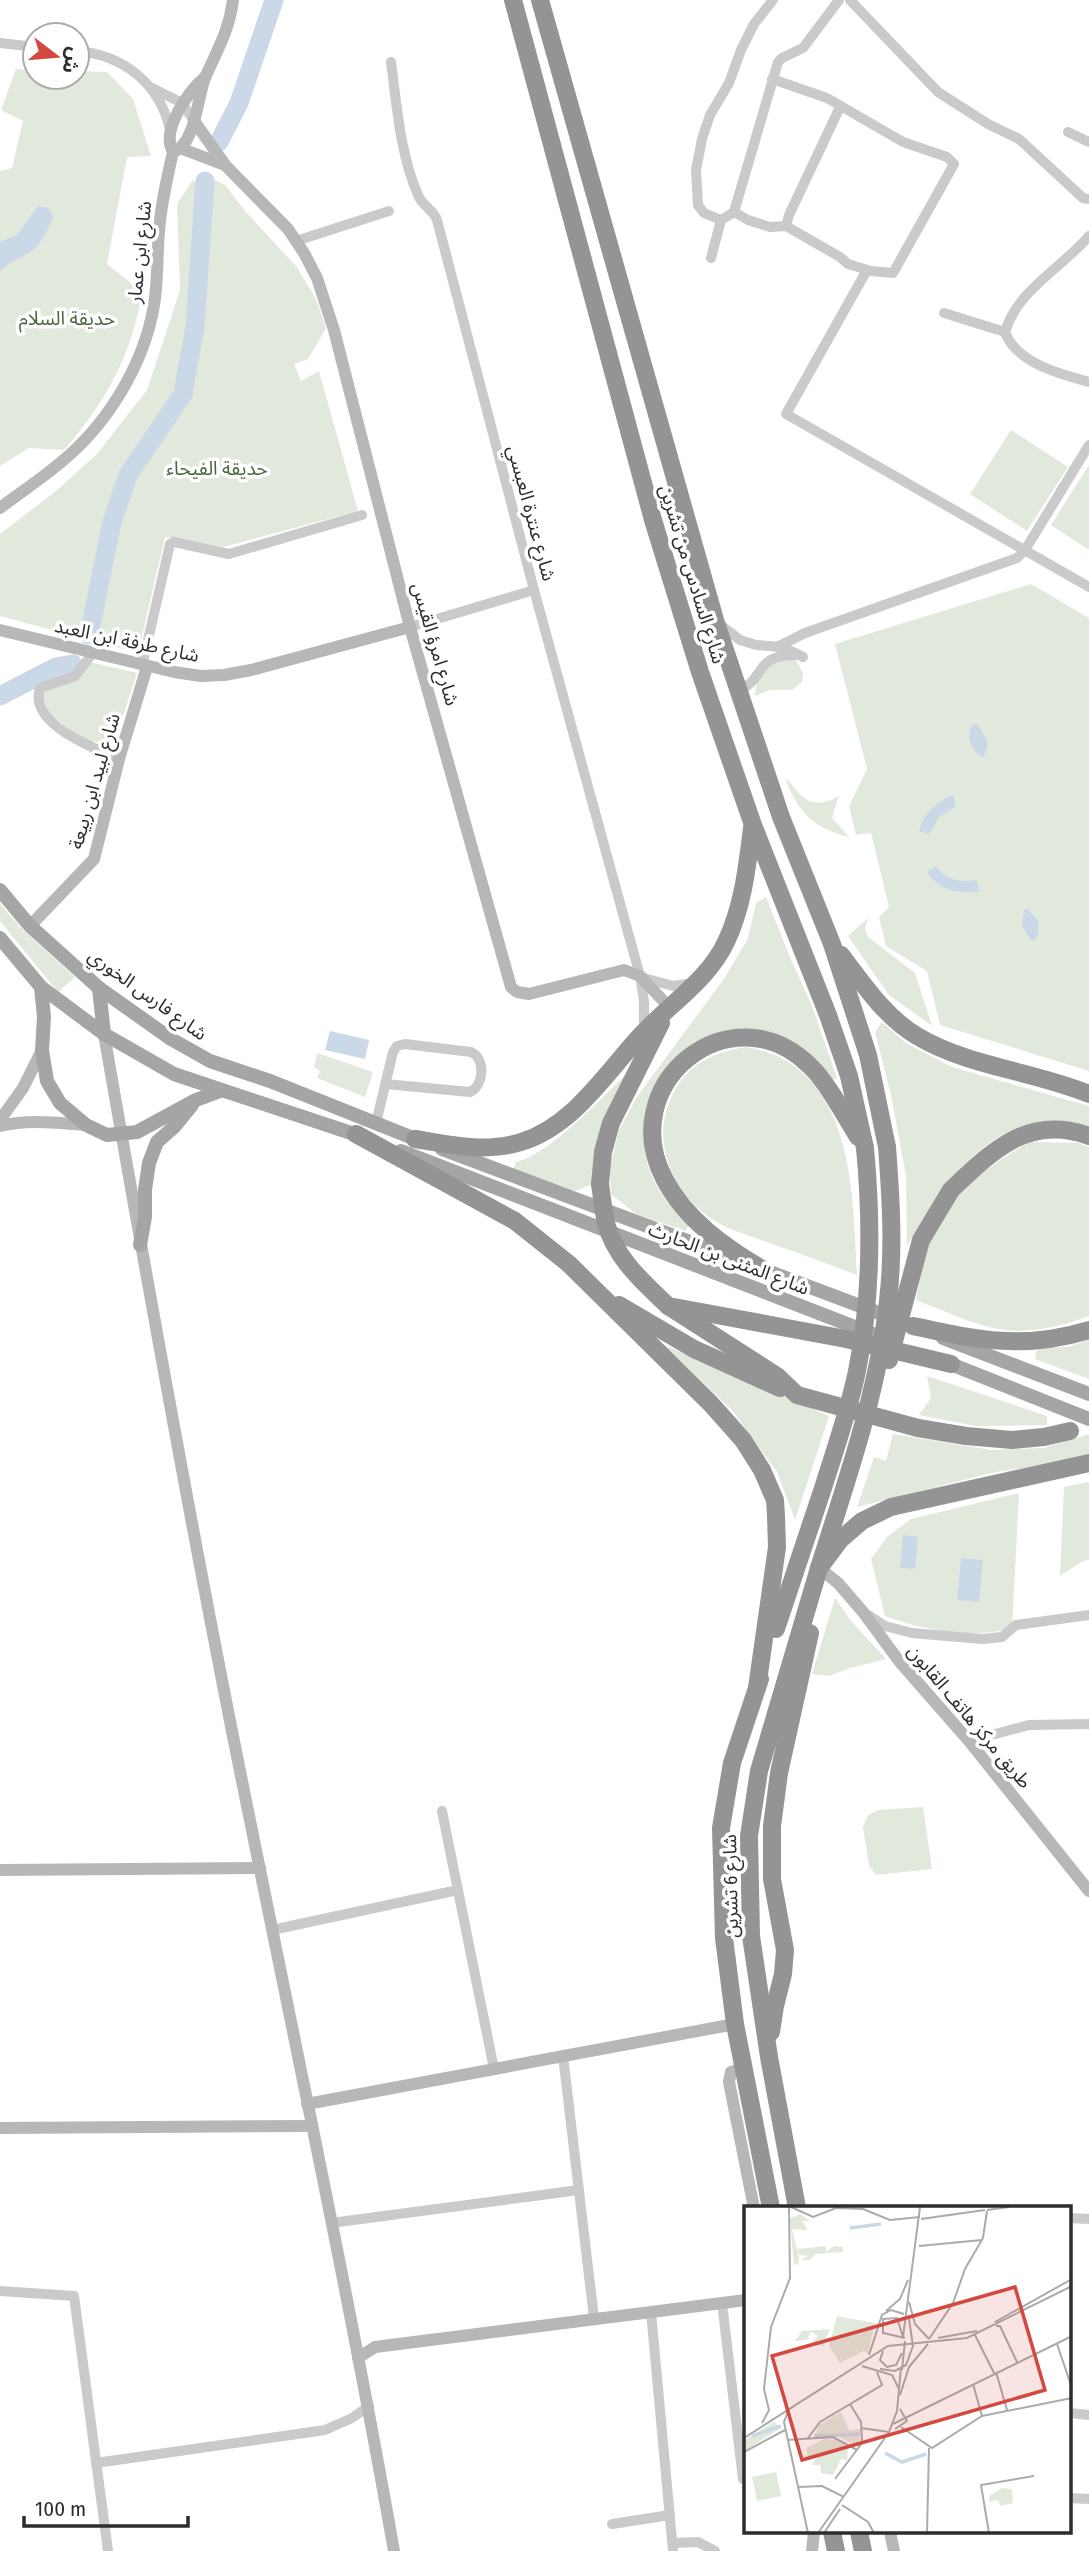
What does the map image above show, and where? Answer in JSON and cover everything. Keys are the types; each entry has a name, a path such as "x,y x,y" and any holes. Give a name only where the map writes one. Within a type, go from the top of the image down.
{"highway":[{"name":"شارع السادس من تشرين","path":"540,0 715,620 781,817 832,944 868,1055 887,1147 892,1203 892,1255 888,1303 874,1380 851,1461"},
{"name":"شارع السادس من تشرين","path":"512,2 653,520 752,825 849,1076 865,1148 870,1206 870,1251 857,1371 834,1452 776,1629"},
{"path":"415,1139 484,1148 502,1147 530,1139 557,1124 572,1111 644,1031 696,982 724,946 744,889 752,825"},
{"path":"832,944 884,1010 916,1036 948,1051 1089,1094"},
{"path":"670,1008 646,1049 611,1123 603,1152 600,1184 606,1224 617,1250 630,1269 668,1306 777,1377 797,1395"},
{"path":"762,1269 725,1247 710,1234 679,1201 664,1180 653,1151 652,1116 662,1088 682,1060 713,1042 750,1037 772,1042 793,1052 811,1066 865,1148"},
{"path":"769,2057 785,1950 772,1880 772,1826 779,1773 812,1623 817,1576 851,1461 884,1384 901,1308 921,1240 951,1190 986,1156 1010,1140 1033,1130 1058,1129 1089,1136"},
{"path":"356,1133 515,1221 606,1298 743,1440 762,1470 775,1500 778,1547 757,1688"},
{"path":"606,1298 694,1349 797,1395 918,1428 966,1436 1012,1440 1044,1437 1070,1430"},
{"path":"668,1306 845,1339 951,1364"},
{"path":"913,1326 962,1337 1027,1342 1049,1341 1089,1330"},
{"path":"817,1576 839,1540 862,1521 891,1507 1089,1463"},
{"name":"شارع 6 تشرين","path":"797,2206 769,2057 751,1936 749,1836 759,1771 817,1576"},
{"name":"شارع 6 تشرين","path":"771,2206 734,2024 724,1938 721,1828 732,1763 776,1629"}],"main road":[{"name":"شارع فارس الخوري","path":"0,890 30,926 99,988 171,1038 210,1061 270,1081 415,1139 1089,1394"},
{"path":"0,938 41,988 104,1034 174,1074 356,1133"},
{"path":"41,988 44,1017 42,1050 47,1081 60,1103 86,1125 107,1135 137,1132 196,1100 220,1091"},
{"path":"99,988 104,1034"},
{"path":"140,1245 149,1163 157,1142 174,1127 196,1100"},
{"name":"شارع المثنى بن الحارث","path":"356,1133 1089,1419"}],"street":[{"name":"شارع ابن عمار","path":"0,508 76,449 108,410 135,364 147,336 152,314 159,226 177,150 194,121 205,77 225,37 233,0"},
{"path":"721,220 704,213 698,205 696,170 702,139 710,115 729,83 754,24 773,0"},
{"path":"711,258 721,220 734,212 778,62 803,48 838,0"},
{"path":"850,0 938,92 988,124 1019,139 1083,198 1089,199"},
{"path":"0,43 21,45"},
{"path":"91,52 126,65 151,88 182,103 226,166"},
{"name":"شارع عنترة العبسي","path":"391,62 401,135 418,197 434,212 437,220 534,590 640,976 644,1001 644,1031"},
{"name":"شارع ابن عمار","path":"177,150 170,146 170,135 182,103 205,77"},
{"path":"734,212 770,227 786,226 848,264 867,270 893,273 954,164 947,157 903,142 820,95 772,79"},
{"path":"151,88 164,110 170,135"},
{"path":"786,226 840,107"},
{"path":"1068,132 1089,142"},
{"path":"177,150 204,155 226,166"},
{"name":"شارع امرؤ القيس","path":"226,166 279,219 296,241 317,278 334,330 410,627 511,987 517,992 530,994 619,970 640,976"},
{"path":"296,241 389,211"},
{"path":"1089,236 1036,288 1013,316 1006,332 1009,341 1019,353 1033,362 1089,382"},
{"path":"867,270 786,414 1089,587"},
{"path":"944,313 1006,332"},
{"path":"777,647 805,633 1010,562 1025,550 1089,444"},
{"path":"144,666 170,544 174,542 229,554 362,515"},
{"path":"410,627 534,590"},
{"path":"715,620 740,640 777,647 801,656 781,655 767,660 749,686 739,691"},
{"name":"شارع طرفة ابن العبد","path":"0,630 144,666 201,676 224,675 410,627"},
{"path":"92,653 75,676 40,688 39,705 51,722 74,739 119,759"},
{"name":"شارع لبيد ابن ربيعة","path":"30,926 94,859 144,666"},
{"path":"640,976 673,986 696,982"},
{"path":"640,976 670,1008"},
{"path":"104,1034 145,1274 272,1930 369,2406 394,2551"},
{"path":"376,1123 385,1084 393,1052 401,1044 471,1052 481,1061 480,1082 477,1088 470,1092 385,1084"},
{"path":"0,1120 23,1088 42,1050"},
{"path":"0,1126 15,1122 86,1125"},
{"name":"طريق مركز هاتف القابون","path":"817,1576 838,1583 1089,1891"},
{"path":"863,1612 885,1626 912,1633 982,1639 1002,1637 1016,1625 1089,1615"},
{"path":"969,1741 1029,1725 1089,1724"},
{"path":"442,1811 494,2069"},
{"path":"0,1870 260,1868"},
{"path":"272,1930 458,1890"},
{"path":"307,2104 734,2024"},
{"path":"563,2056 594,2318"},
{"path":"744,2068 732,2072 729,2082 754,2206"},
{"path":"0,2128 311,2126"},
{"path":"331,2223 579,2190"},
{"path":"0,2291 74,2297 108,2551"},
{"path":"358,2358 375,2347 744,2300"},
{"path":"722,2303 743,2479"},
{"path":"651,2312 673,2547 698,2542 715,2551"},
{"path":"96,2463 325,2430 352,2418 369,2406"},
{"path":"612,2524 670,2515"}],"green space":[{"name":"حديقة السلام","path":"16,69 21,69 21,91 91,91 91,71 107,72 133,99 151,156 127,157 107,264 142,292 131,337 115,377 92,414 64,450 29,448 0,466 0,171 12,168 23,121 1,110"},
{"name":"حديقة الفيحاء","path":"213,179 225,185 296,266 316,299 326,328 308,359 294,364 301,381 319,371 358,511 223,547 165,537 138,653 0,616 0,534 56,491 97,454 147,390 180,290 177,204 192,181 199,182 188,330 178,382 192,385 203,317 208,193"},
{"path":"1011,430 1068,467 1027,531 970,494"},
{"path":"1089,465 1089,550 1051,525"},
{"path":"1031,584 1089,618 1089,1071 940,1025 927,971 886,946 879,917 889,907 871,833 856,835 849,806 867,769 835,644"},
{"path":"794,657 803,673 802,682 792,690 770,690 755,696 761,671 765,667"},
{"path":"89,662 137,673 115,741 84,742 48,712 42,693 76,679"},
{"path":"786,780 804,798 816,803 839,796 832,818 849,837 826,829 809,818 796,802"},
{"path":"766,897 812,1006 837,1078 829,1082 812,1056 788,1039 762,1031 736,1030 711,1036 688,1048 669,1066 655,1089 646,1117 644,1146 648,1167 658,1189 690,1224 685,1231 636,1214 611,1194 610,1167 619,1130 636,1098 726,976 748,938 756,903"},
{"path":"0,904 23,930 75,977 58,992 0,921"},
{"path":"868,918 865,928 868,937 915,973 932,1026 889,995 848,936"},
{"path":"882,1022 906,1043 952,1067 1089,1106 1089,1128 1046,1121 1022,1126 1000,1136 963,1166 932,1205 907,1246 906,1176 891,1095 875,1032"},
{"path":"746,1047 787,1061 809,1080 826,1103 838,1129 846,1158 854,1218 857,1275 717,1223 699,1209 677,1182 665,1152 663,1135 664,1119 675,1090 699,1063 720,1053"},
{"path":"317,1053 373,1072 365,1097 317,1078 320,1071 314,1067"},
{"path":"646,1054 595,1150 591,1185 575,1191 513,1170 516,1162 548,1146 565,1132"},
{"path":"1030,1142 1079,1143 1089,1147 1089,1316 1044,1329 998,1329 916,1300 928,1245 950,1206 972,1181"},
{"path":"1089,1340 1089,1379 1035,1359 1037,1348 1068,1347"},
{"path":"662,1344 829,1416 795,1520 777,1472 732,1410"},
{"path":"927,1376 1047,1416 1047,1425 976,1426 919,1415 931,1398"},
{"path":"893,1434 991,1450 1044,1448 1089,1434 1089,1458 991,1473 857,1507 874,1457 886,1461"},
{"path":"1089,1482 1089,1560 1060,1576 1064,1487"},
{"path":"1019,1493 1012,1628 980,1633 948,1632 885,1616 871,1559 887,1537 911,1519"},
{"path":"835,1598 851,1621 886,1659 829,1676 812,1674"},
{"path":"923,1807 932,1869 876,1875 869,1866 863,1827 868,1815 879,1810"}],"water":[{"path":"38,206 48,208 53,216 45,234 33,250 0,271 0,242 17,235"},
{"path":"973,724 978,725 987,741 983,757 970,743"},
{"path":"953,795 956,806 939,817 929,834 919,831 931,809"},
{"path":"936,866 944,875 954,879 977,880 979,892 957,892 943,887 927,872"},
{"path":"1027,909 1038,920 1038,935 1034,941 1022,926 1024,910"},
{"path":"330,1031 369,1040 365,1059 325,1050"},
{"path":"903,1535 918,1537 915,1569 900,1568"},
{"path":"961,1558 983,1560 979,1602 957,1600"}],"waterway":[{"path":"219,142 239,103 274,0"},
{"path":"89,635 112,522 128,475 183,394 195,326 205,181"},
{"path":"0,696 56,667 73,664"}]}
